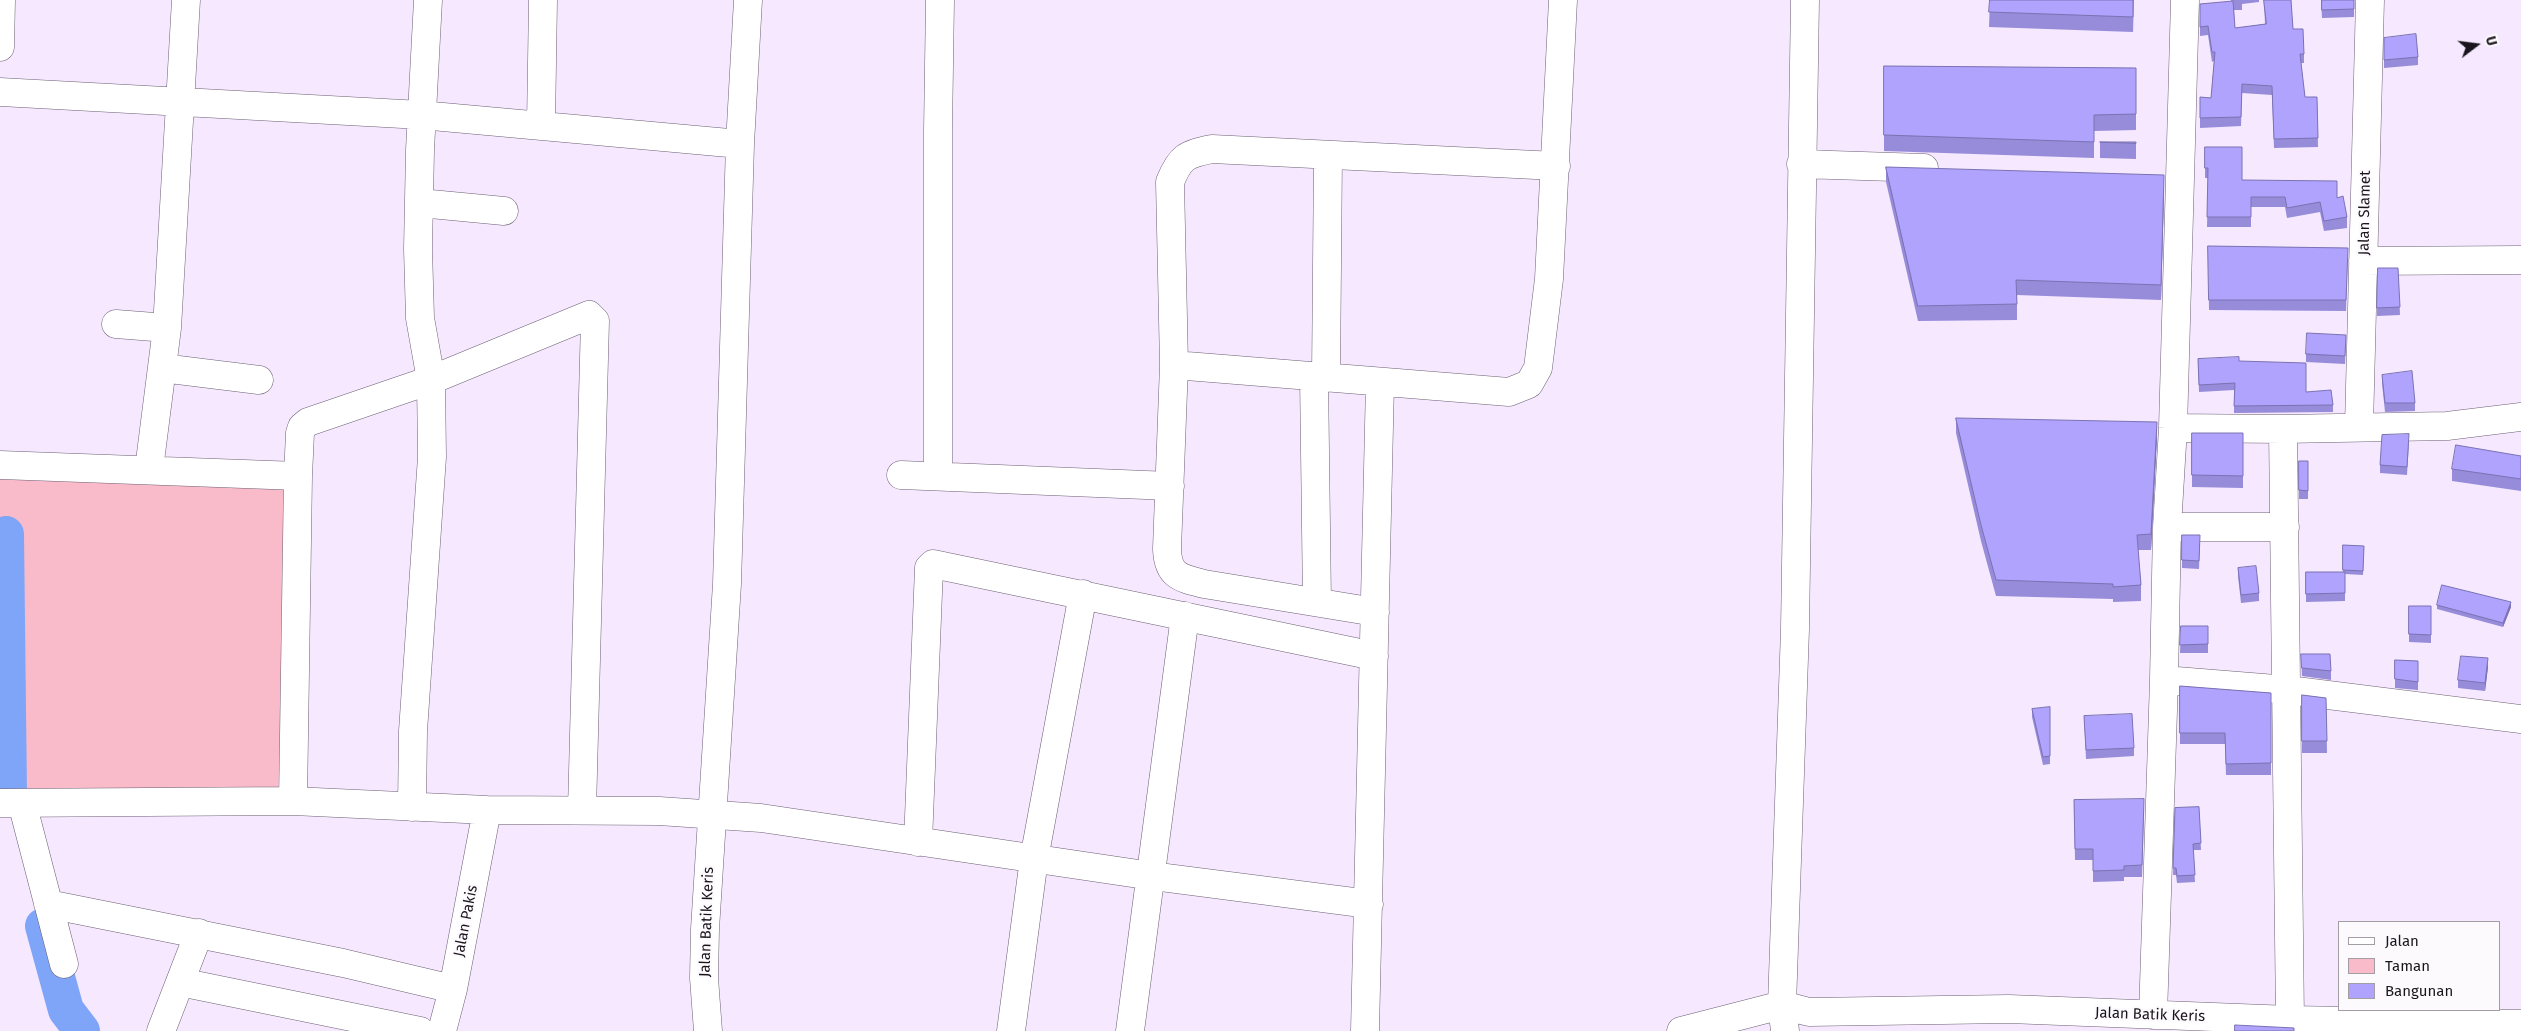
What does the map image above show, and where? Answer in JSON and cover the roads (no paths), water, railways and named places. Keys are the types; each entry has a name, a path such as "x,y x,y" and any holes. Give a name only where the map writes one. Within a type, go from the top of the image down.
{"street":[{"path":"0,47 1,0"},
{"path":"149,469 166,328 186,0"},
{"path":"412,806 413,731 432,457 431,380 420,318 421,115 428,0"},
{"path":"541,125 544,0"},
{"name":"Jalan Batik Keris","path":"708,1031 704,978 712,814 727,584 740,144 748,0"},
{"path":"938,476 940,0"},
{"path":"1174,365 1509,392 1528,384 1538,368 1549,280 1563,0"},
{"path":"1681,1031 1782,1024 1795,629 1805,0"},
{"path":"2154,1016 2167,527 2173,428 2185,0"},
{"name":"Jalan Slamet","path":"2359,426 2370,0"},
{"path":"0,92 421,115 740,144"},
{"path":"1375,612 1204,584 1176,574 1168,562 1174,365 1170,182 1177,164 1190,153 1212,149 1556,166"},
{"path":"1318,602 1320,376 1328,155"},
{"path":"1801,164 1945,168"},
{"path":"2151,175 2181,176"},
{"path":"420,203 504,211"},
{"path":"2363,261 2521,260"},
{"path":"293,801 298,476 300,433 302,427 308,422 431,380 589,314 594,318 593,450 582,810"},
{"path":"116,324 166,328"},
{"path":"162,368 260,380"},
{"path":"1365,1031 1380,383"},
{"path":"2173,428 2283,429 2359,426 2447,426 2521,417"},
{"path":"2283,429 2288,690 2290,1020"},
{"path":"0,465 298,476"},
{"path":"901,475 1170,486"},
{"path":"2167,527 2285,527"},
{"path":"918,842 931,566 936,564 1374,656"},
{"path":"1011,1031 1034,859 1083,594"},
{"path":"1130,1031 1185,616"},
{"path":"2164,680 2288,690 2521,719"},
{"path":"64,964 48,904 11,803 293,801 486,810 582,810 712,814 761,818 1152,876 1369,904"},
{"name":"Jalan Pakis","path":"442,1031 453,989 486,810"},
{"path":"48,904 453,989"},
{"path":"161,1031 198,934"},
{"path":"180,982 420,1031"},
{"name":"Jalan Batik Keris","path":"1782,1024 1809,1012 2009,1020 2154,1016 2494,1027 2521,1024"}],"waterway":[{"path":"6,534 9,795"},
{"path":"43,926 66,1010 82,1031"}]}
